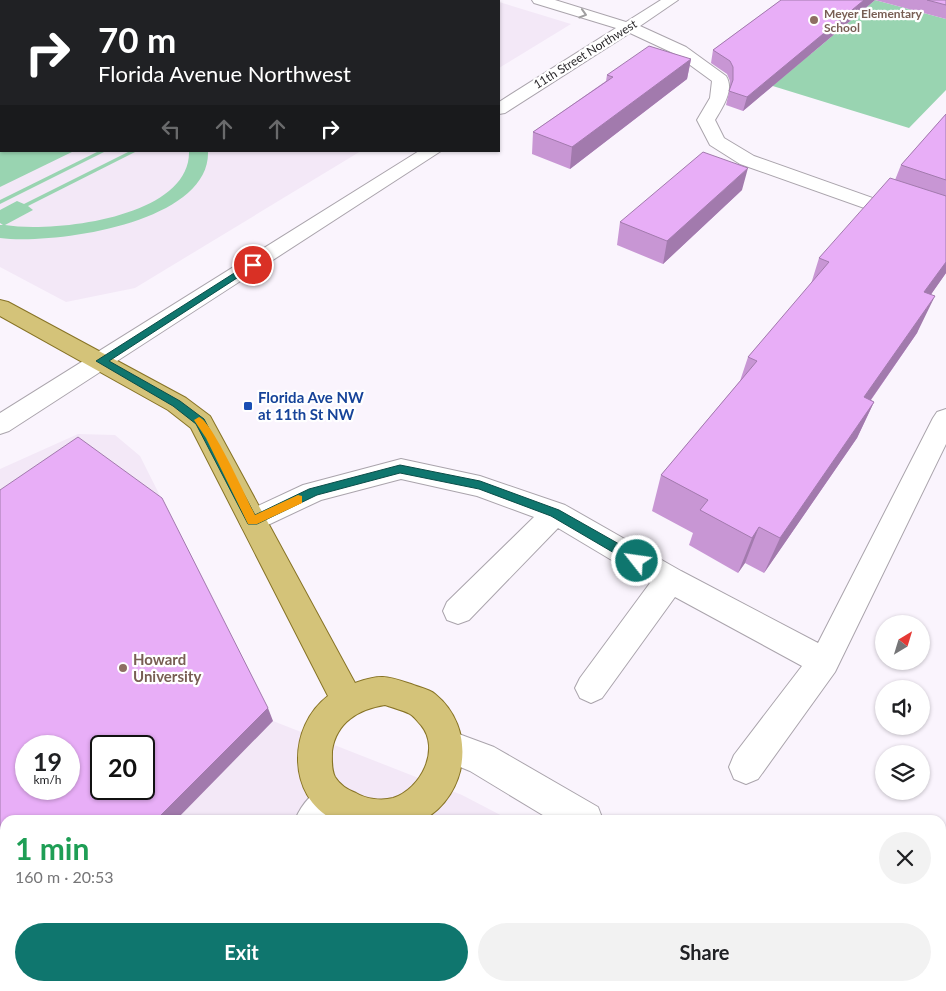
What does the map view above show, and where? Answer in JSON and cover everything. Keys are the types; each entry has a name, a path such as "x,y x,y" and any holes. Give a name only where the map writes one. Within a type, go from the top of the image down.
{"main road":[{"path":"0,307 177,404 200,422 348,701"},
{"path":"360,815 347,811 322,810 320,784 314,766 315,747 322,728 333,713 348,701 366,693 385,690 403,693 420,700 434,713 443,728 448,746 446,765 438,783 425,800 397,815"}],"street":[{"path":"539,0 627,27 676,47 704,63 720,80 719,98 706,120 716,140 747,160 946,231"},
{"name":"11th Street Northwest","path":"500,108 671,0"},
{"path":"0,425 430,152"},
{"path":"746,767 824,662 946,418"},
{"path":"252,521 314,492 400,469 480,486 555,513 670,580 824,662"},
{"path":"458,611 555,513"},
{"path":"591,688 670,580"},
{"path":"448,746 482,759 577,815"}],"shaded area":[{"path":"500,2 571,24 500,67"},
{"path":"0,152 359,152 135,288 66,302 0,267"},
{"name":"Howard University","path":"78,434 115,435 140,456 273,721 462,795 500,815 0,815 0,469"}],"green space":[{"path":"875,0 946,19 946,90 909,128 763,83 812,53"},
{"path":"0,152 72,152 0,187"},
{"path":"97,152 104,152 0,204 0,200"},
{"path":"128,152 135,152 28,206 33,210 5,225 26,227 54,226 84,223 115,216 144,206 168,192 184,174 189,152 208,152 202,176 184,196 157,212 124,224 89,233 54,238 0,238 0,225 3,225 0,223 0,210 17,201 24,204"}],"building":[{"path":"781,0 864,0 747,97 729,91 733,80 733,67 730,61 713,50"},
{"path":"927,0 946,0 946,5"},
{"path":"649,46 691,59 572,147 533,132 613,77 607,75"},
{"path":"946,114 946,180 901,165"},
{"path":"703,152 748,168 667,241 620,222"},
{"path":"890,178 946,196 946,262 924,292 935,296 864,397 874,402 780,538 759,527 752,538 700,510 708,500 661,475 757,361 748,357 829,262 819,258"},
{"name":"Howard University","path":"78,437 162,498 268,708 161,815 0,815 0,490"}],"slow traffic":[{"path":"199,420 210,437 252,521 298,499"}],"place":[{"name":"Meyer Elementary School","path":"814,20"},
{"name":"Florida Ave NW at 11th St NW","path":"248,406"},
{"name":"Howard University","path":"123,668"}],"route":[{"path":"253,265 101,361 177,404 200,422 210,437 252,521 314,492 400,469 480,486 555,513 637,561"}]}
